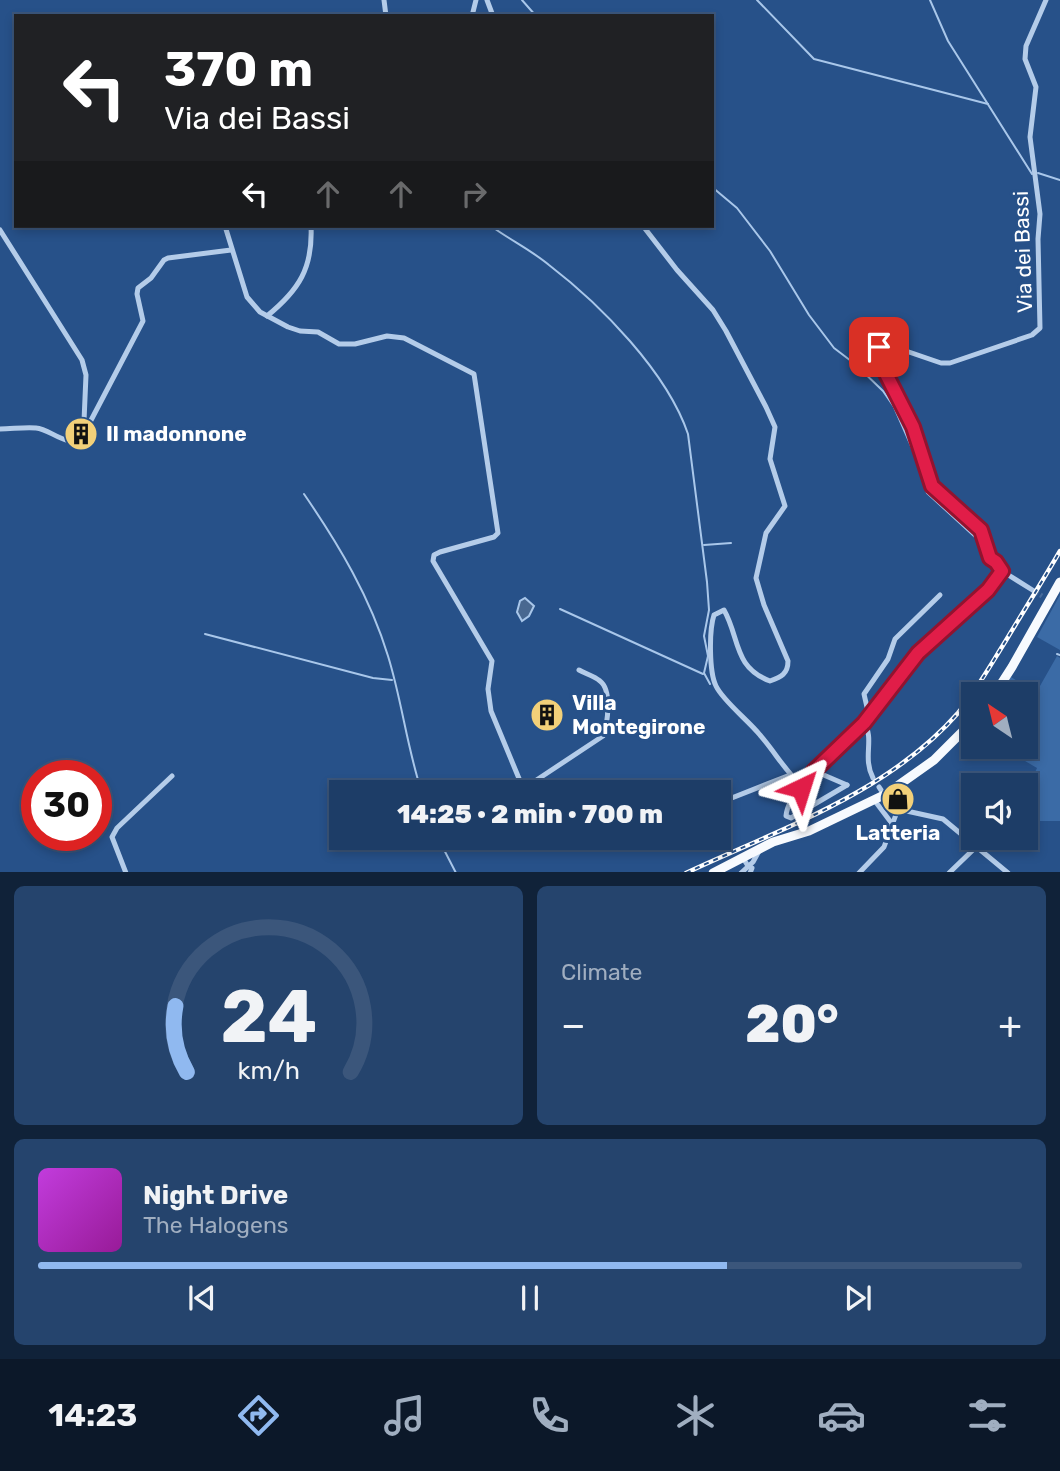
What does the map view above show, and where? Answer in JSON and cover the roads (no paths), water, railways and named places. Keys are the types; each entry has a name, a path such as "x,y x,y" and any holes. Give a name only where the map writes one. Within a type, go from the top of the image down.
{"main road":[{"path":"1002,682 1046,597 1060,582"},
{"path":"718,872 747,866 760,850 773,842 821,825 875,800 881,791 933,760 961,733"}],"street":[{"name":"Via dei Bassi","path":"1034,591 1002,571 990,558 981,530 932,486 913,427 875,350 879,347 895,349 931,361 950,363 1032,335 1040,328 1040,214 1030,137 1036,87 1025,59 1026,46 1046,0"},
{"path":"226,228 247,297 267,316 300,331 318,332 340,344 355,344 387,336 404,338 471,371 476,377 498,533 494,537 440,552 434,555 433,561 492,661 488,689 491,711 520,780"},
{"path":"267,316 296,289 301,280 312,247 311,228"},
{"path":"645,228 713,310 775,427 770,459 773,476 785,506 766,533 756,578 764,605 789,661 788,669 785,674 770,681 747,666 736,647 724,610 714,615 711,623 712,673 716,687 761,735 790,775 802,786"},
{"path":"0,230 78,351 86,375 84,421 88,426"},
{"path":"0,429 40,428 52,435 80,441 86,439 88,426 143,320 138,288 151,278 167,258 231,250"},
{"path":"819,773 847,785 789,818 787,811 814,771 864,723 918,653 988,590 1002,571"},
{"path":"869,716 864,694 888,659 895,639 940,595"},
{"path":"538,780 603,736 607,718 605,687 602,682 579,670"},
{"path":"864,723 869,732 867,762 873,778"},
{"path":"857,730 864,737 867,746"},
{"path":"731,798 790,775"},
{"path":"126,872 112,837 117,828 172,776"},
{"path":"881,791 892,808 943,820 961,834"},
{"path":"875,800 893,825"},
{"path":"860,872 884,847 901,809"},
{"path":"950,872 973,850"},
{"path":"982,850 1007,872"}],"waterway":[{"path":"522,0 534,14"},
{"path":"757,0 814,59 988,104"},
{"path":"930,0 948,41 1032,174"},
{"path":"1038,173 1060,180"},
{"path":"714,189 737,208 770,251 809,315 834,348 883,391 894,407 915,455 927,493 975,537"},
{"path":"494,228 542,260 590,300 649,364 678,411 688,434 707,582 709,610 704,636 708,656 704,673 710,684"},
{"path":"304,494 352,572 381,634 418,780"},
{"path":"704,545 731,543"},
{"path":"560,609 703,674"},
{"path":"205,634 373,678 392,680"},
{"path":"444,850 455,872"}],"tunnel":[{"path":"1034,591 1042,596"}],"railway":[{"path":"688,872 831,806 899,766 930,741 971,696 1060,551"}],"place":[{"name":"Il madonnone","path":"81,434"},
{"name":"Villa Montegirone","path":"547,715"},
{"name":"Latteria","path":"898,799"}]}
